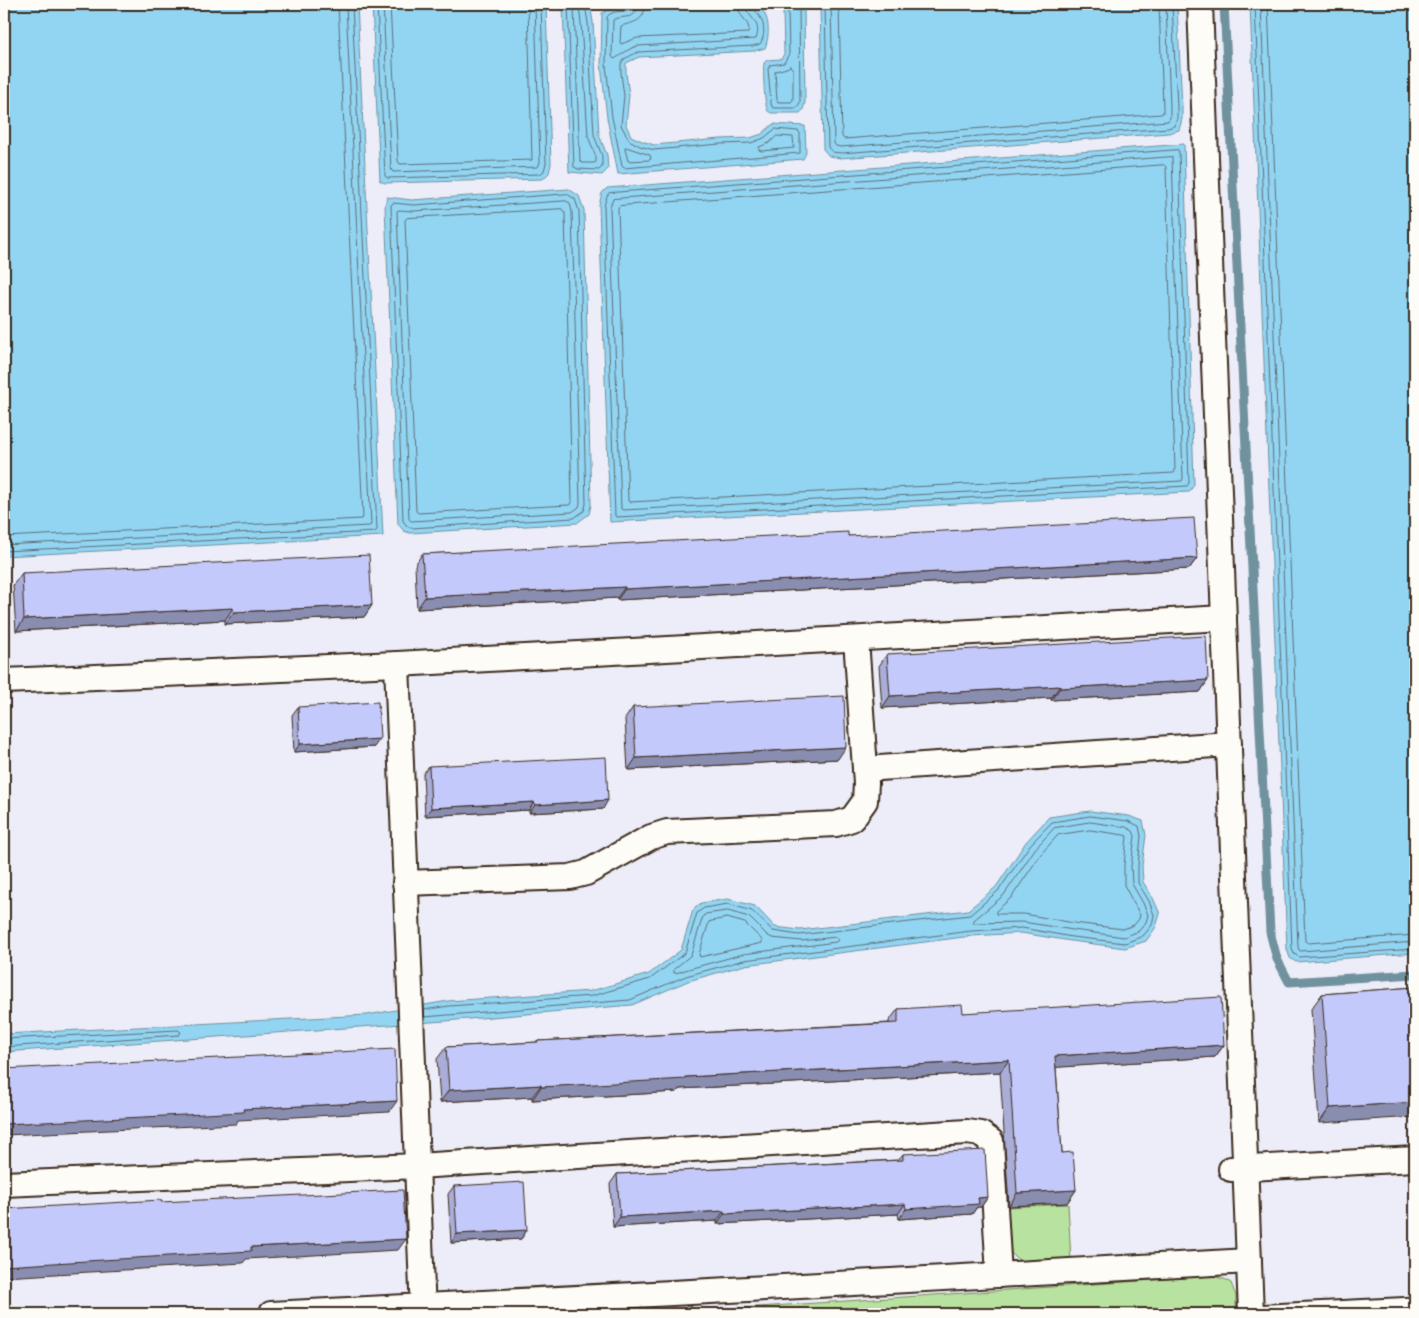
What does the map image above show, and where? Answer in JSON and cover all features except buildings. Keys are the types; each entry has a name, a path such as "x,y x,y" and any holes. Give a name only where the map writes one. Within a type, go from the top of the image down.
{"street":[{"path":"1200,4 1229,744 1238,1169 1249,1260 1251,1312"},
{"path":"4,681 397,664 1224,618"},
{"path":"405,883 570,877 586,873 651,836 667,832 836,824 852,819 865,801 866,783 856,639"},
{"path":"397,664 423,1310"},
{"path":"865,768 1229,744"},
{"path":"4,1184 417,1166 967,1132 981,1134 991,1141 999,1274"},
{"path":"1238,1169 1415,1158"},
{"path":"271,1314 423,1310 1249,1260"}],"lane":[{"path":"1251,1312 1415,1302"}],"green space":[{"path":"1068,1204 1071,1261 1031,1263 1020,1260 1011,1253 1008,1207"},
{"path":"1212,1276 1231,1283 1236,1296 1236,1314 656,1314"}],"water":[{"path":"4,4 357,4 383,536 4,556"},
{"path":"372,4 546,4 551,164 549,173 543,179 385,183 380,181"},
{"path":"564,4 590,4 593,22 599,135 607,155 608,169 602,175 569,172"},
{"path":"747,4 760,8 767,18 768,37 765,48 754,51 639,57 626,63 629,95 626,125 631,136 654,145 750,138 762,134 773,124 805,126 806,153 803,159 618,174 607,118 601,65 602,13 614,7"},
{"path":"782,4 804,4 805,102 800,113 771,113 768,111 766,102 764,63 767,60 781,59 784,54"},
{"path":"820,4 1177,4 1182,107 1182,119 1179,130 1169,133 840,158 829,156 823,149"},
{"path":"1250,4 1415,4 1415,953 1296,962 1290,958 1287,949"},
{"path":"1184,144 1194,485 1189,492 610,522 599,205 602,193 607,188"},
{"path":"569,189 579,196 584,210 591,505 589,514 577,523 410,533 404,531 398,524 385,206 387,197 412,200"},
{"path":"1090,811 1129,816 1143,821 1146,835 1142,866 1143,882 1160,914 1156,927 1146,941 1125,948 1021,933 972,936 745,965 688,981 632,1005 445,1021 4,1052 4,1034 367,1015 448,1001 591,991 649,974 681,950 693,910 701,903 728,899 755,906 775,927 800,930 968,910 996,887 1026,842 1049,817"}],"waterway":[{"path":"1224,4 1270,932 1277,959 1289,982 1415,974"}]}
